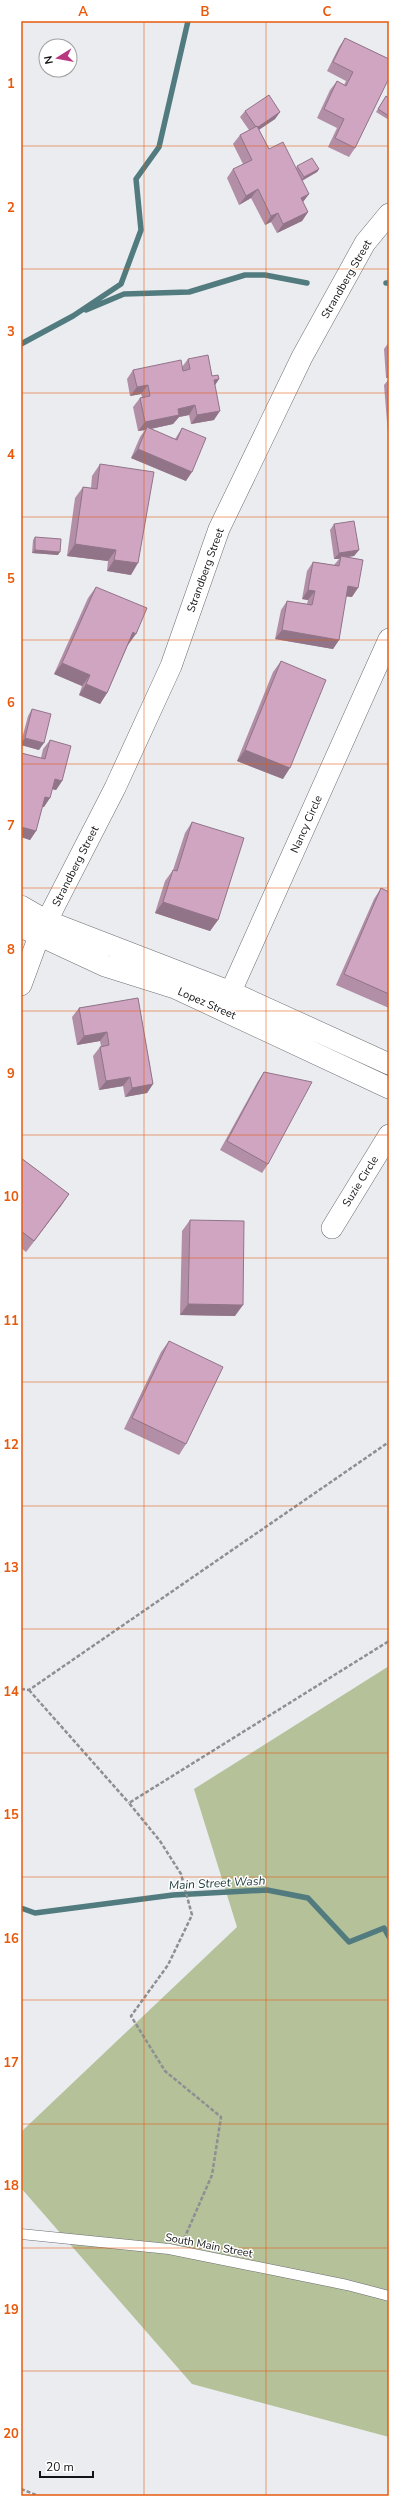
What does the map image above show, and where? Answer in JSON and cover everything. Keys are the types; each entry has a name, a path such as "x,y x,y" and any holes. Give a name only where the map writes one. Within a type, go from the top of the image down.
{"street":[{"name":"Strandberg Street","path":"21,985 36,928 115,788 171,666 219,528 302,357 365,243 389,214"},
{"name":"Nancy Circle","path":"227,1001 389,639"},
{"name":"Lopez Street","path":"21,906 36,928 105,966 175,988 227,1001 389,1064"},
{"name":"Lopez Street","path":"227,1001 389,1088"},
{"name":"Suzie Circle","path":"332,1228 389,1135"}],"lane":[{"name":"South Main Street","path":"21,2234 179,2251 347,2284 389,2296"}],"path":[{"path":"29,1690 389,1442"},
{"path":"129,1803 389,1641"},
{"path":"21,1689 29,1690 129,1803 160,1841 181,1874 192,1915 168,1965 131,2016 165,2071 221,2117 212,2175 179,2251"},
{"path":"21,2489 39,2496"}],"green space":[{"path":"389,1666 389,2437 192,2384 21,2188 21,2132 237,1927 194,1789"}],"building":[{"path":"345,38 389,59 389,78 355,148 335,138 344,119 324,109 337,81 346,86 353,72 333,62"},
{"path":"269,95 280,112 256,127 245,111"},
{"path":"386,96 389,98 389,116 378,109"},
{"path":"257,126 269,149 283,142 309,194 301,198 308,212 283,224 278,213 271,216 258,189 246,196 233,169 252,160 240,135"},
{"path":"312,158 319,169 304,177 297,166"},
{"path":"208,355 212,376 218,375 219,379 214,380 220,411 197,415 195,405 178,409 179,415 145,422 140,398 150,396 148,385 137,387 133,370 181,360 183,371 190,369 188,359"},
{"path":"147,427 177,440 182,428 206,438 192,472 138,449"},
{"path":"100,464 154,472 138,563 114,560 116,550 75,544 83,487 97,489"},
{"path":"354,521 359,550 339,553 334,524"},
{"path":"35,537 61,539 60,552 35,550"},
{"path":"341,556 363,560 358,588 348,586 339,640 282,630 287,601 312,605 315,591 308,590 313,562 339,566"},
{"path":"96,587 147,608 136,634 133,632 107,693 86,684 90,675 62,663"},
{"path":"281,661 326,680 290,768 245,750"},
{"path":"32,709 51,714 44,743 25,738"},
{"path":"50,740 71,746 62,781 55,779 50,798 45,797 36,831 21,827 21,753 45,759"},
{"path":"192,822 244,838 218,920 163,902 173,870 177,871"},
{"path":"381,888 389,892 389,994 344,974"},
{"path":"138,998 153,1084 132,1088 130,1077 106,1081 100,1047 109,1045 107,1032 84,1036 79,1008"},
{"path":"264,1072 312,1082 268,1164 227,1141"},
{"path":"21,1158 69,1194 34,1241 21,1231"},
{"path":"190,1220 244,1221 243,1305 188,1304"},
{"path":"169,1341 223,1367 186,1444 132,1418"}],"waterway":[{"path":"21,344 73,316 121,284 141,230 136,179 159,147 188,21"},
{"path":"86,310 124,294 189,292 245,275 265,275 307,283"},
{"name":"Main Street Wash","path":"21,1908 35,1913 173,1895 267,1890 308,1898 349,1942 384,1928 389,1937"}]}
